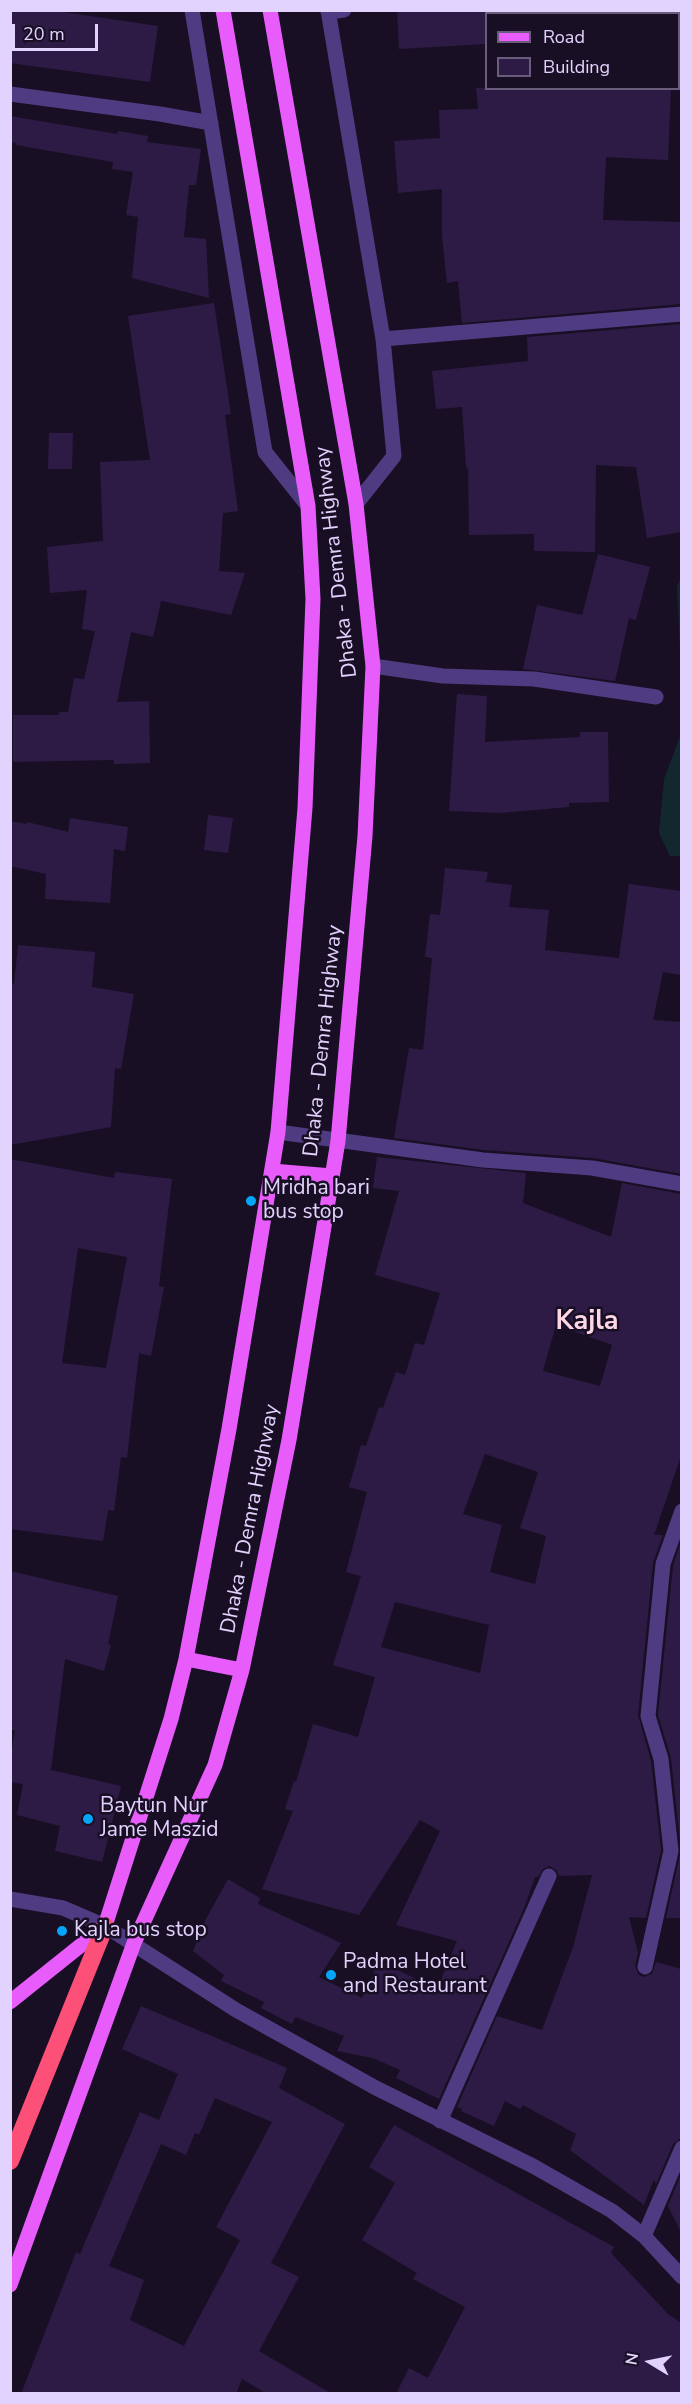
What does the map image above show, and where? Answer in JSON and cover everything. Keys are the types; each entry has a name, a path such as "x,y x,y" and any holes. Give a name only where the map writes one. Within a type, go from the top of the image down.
{"highway":[{"path":"10,2161 105,1926"},
{"path":"10,2151 26,2123"}],"main road":[{"name":"Dhaka - Demra Highway","path":"105,1926 171,1719 186,1659 229,1429 278,1132 305,808 313,599 308,506 223,10"},
{"name":"Dhaka - Demra Highway","path":"10,2285 134,1943 215,1765 242,1670 289,1440 338,1141 365,836 373,666 356,504 270,10"},
{"path":"272,1170 332,1176"},
{"path":"186,1659 242,1670"},
{"path":"10,2002 105,1926"}],"street":[{"path":"192,10 265,452 308,506"},
{"path":"344,10 328,11 383,339 394,456 356,504"},
{"path":"10,94 211,123"},
{"path":"383,339 681,314"},
{"path":"373,666 443,676 534,679 656,697"},
{"path":"278,1132 483,1160 592,1168 681,1184"},
{"path":"645,1967 671,1851 661,1760 648,1716 663,1564 681,1512"},
{"path":"440,2121 549,1876"},
{"path":"10,1899 63,1908 105,1926 236,2010 376,2088 543,2172 612,2211 644,2236 681,2277"},
{"path":"644,2236 681,2148"}],"green space":[{"path":"682,578 681,669 677,586"},
{"path":"681,734 681,856 670,856 659,833 664,779"}],"building":[{"path":"10,10 49,10 158,26 150,82 10,63"},
{"path":"397,10 486,10 485,44 399,49"},
{"path":"476,88 485,88 485,90 671,90 668,160 606,157 603,220 681,222 681,304 462,323 458,281 447,283 442,236 442,189 398,193 394,141 440,138 439,110 478,109"},
{"path":"10,116 117,134 118,131 148,136 147,142 201,149 196,185 189,185 184,237 206,239 209,298 132,278 138,217 126,215 133,172 112,169 113,162 16,145 17,143 10,142"},
{"path":"214,303 231,414 225,415 238,511 223,513 219,571 245,573 231,615 161,601 153,637 131,632 117,702 149,701 150,763 114,764 114,760 13,762 13,715 59,715 59,712 68,712 74,678 84,679 95,631 82,629 87,590 50,593 47,547 103,541 100,462 150,460 128,316"},
{"path":"681,324 681,532 647,538 636,467 596,465 595,552 534,551 534,534 469,535 468,467 466,468 462,407 436,409 432,371 528,361 527,337"},
{"path":"49,433 73,433 72,469 48,469"},
{"path":"598,554 650,567 636,620 629,618 615,681 523,669 537,605 582,615"},
{"path":"457,694 487,696 485,742 580,737 580,732 608,732 609,802 569,803 569,807 500,813 449,811"},
{"path":"208,815 233,818 228,853 204,850"},
{"path":"70,818 128,827 125,851 114,849 110,903 45,899 46,874 10,866 10,821 27,824 27,822 68,832"},
{"path":"445,868 488,872 486,882 512,885 509,907 549,910 545,950 619,958 629,884 681,891 681,975 663,972 653,1020 681,1022 681,1174 593,1158 484,1150 394,1138 409,1048 423,1050 432,958 425,957 430,914 440,915"},
{"path":"18,945 95,952 92,987 134,994 121,1069 115,1068 111,1127 10,1145 10,983 14,984"},
{"path":"377,1157 526,1173 523,1203 611,1237 622,1183 681,1194 681,1456 654,1535 663,1535 653,1563 638,1715 651,1761 661,1850 646,1918 629,1917 638,1953 635,1965 638,1974 643,1977 652,1974 656,1962 681,1969 681,2138 673,2144 656,2184 654,2179 644,2205 570,2150 576,2134 523,2105 520,2109 505,2101 494,2126 457,2107 497,2016 542,2030 573,1947 592,1875 559,1876 556,1870 549,1866 543,1869 538,1877 535,1877 525,1906 439,2099 396,2078 400,2070 373,2058 337,2051 344,2036 295,2017 292,2024 261,2008 264,2002 221,1981 224,1975 193,1951 201,1928 228,1879 260,1898 258,1904 341,1943 319,1977 362,1998 379,1961 437,1989 457,1941 396,1925 440,1831 420,1820 359,1915 262,1889 293,1811 285,1809 294,1781 296,1782 313,1724 358,1737 375,1677 333,1665 361,1576 346,1572 367,1492 349,1487 361,1445 366,1446 379,1407 383,1408 396,1372 405,1375 415,1343 424,1345 440,1293 375,1275 399,1191 373,1188","holes":["556,1325 612,1345 600,1386 543,1371","485,1454 538,1472 520,1528 546,1536 535,1584 490,1572 502,1525 463,1514","395,1602 489,1625 480,1673 381,1647"]},
{"path":"10,1159 114,1178 115,1172 172,1179 159,1286 164,1287 151,1356 139,1353 127,1458 121,1457 114,1511 108,1510 103,1541 10,1529","holes":["78,1248 127,1257 106,1368 62,1363"]},
{"path":"681,1541 681,1850 671,1758 658,1715 673,1566"},
{"path":"10,1571 118,1596 108,1644 111,1645 104,1671 65,1659 51,1770 121,1786 102,1862 55,1851 60,1826 17,1815 23,1784 10,1782 10,1761 15,1730 10,1730"},
{"path":"681,1850 681,1918 666,1918"},
{"path":"141,2006 287,2068 279,2088 345,2124 271,2263 299,2277 259,2351 332,2394 267,2394 242,2379 236,2394 21,2394 76,2252 80,2254 140,2112 159,2120 178,2074 122,2049","holes":["215,2098 272,2122 216,2227 240,2240 184,2346 130,2320 144,2280 109,2266 161,2144 186,2155 195,2133 199,2135"]},
{"path":"394,2125 614,2247 611,2253 668,2314 681,2323 681,2394 396,2394 409,2368 428,2378 465,2307 413,2279 417,2273 362,2240 395,2183 369,2167"},
{"path":"681,2174 681,2232 668,2206"}],"place":[{"name":"Mridha bari bus stop","path":"251,1201"},
{"name":"Baytun Nur Jame Maszid","path":"88,1819"},
{"name":"Kajla bus stop","path":"62,1931"},
{"name":"Padma Hotel and Restaurant","path":"331,1975"}],"district":[{"name":"Kajla","path":"587,1322"}]}
